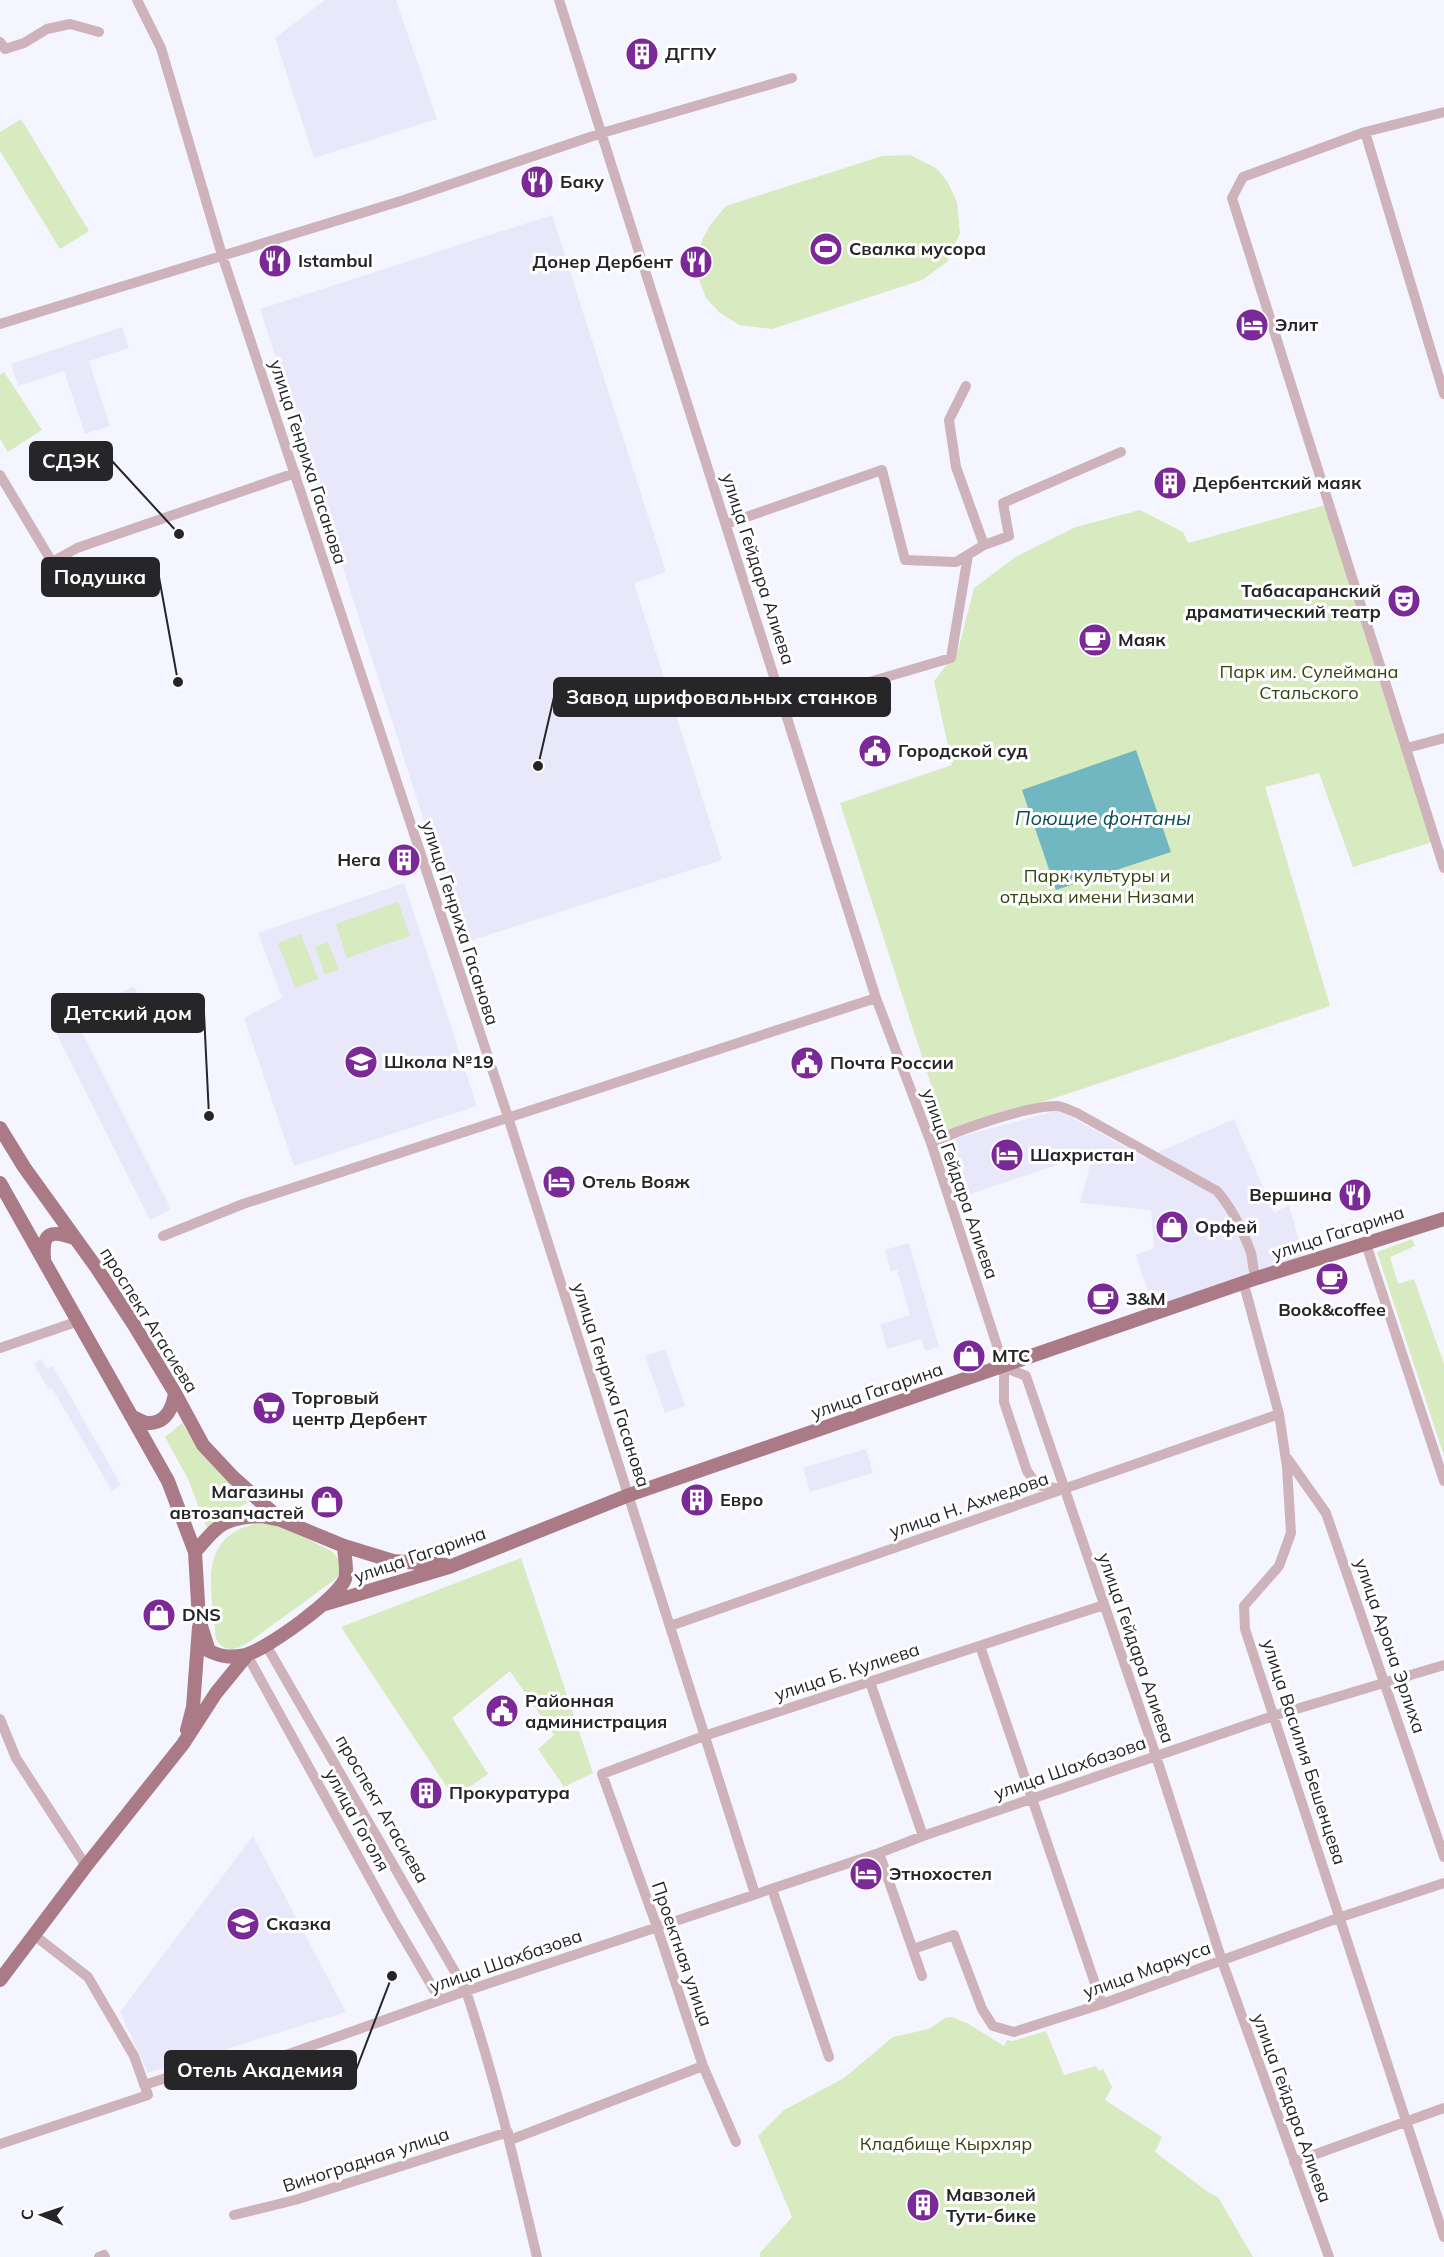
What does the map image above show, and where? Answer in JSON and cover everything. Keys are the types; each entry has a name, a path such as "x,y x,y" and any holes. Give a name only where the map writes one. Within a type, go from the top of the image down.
{"main road":[{"name":"проспект Агасиева","path":"0,1128 24,1167 106,1282 175,1393 203,1445 233,1477 281,1520"},
{"path":"0,1183 175,1497 195,1551 200,1620 193,1707 183,1744"},
{"name":"улица Гагарина","path":"344,1546 393,1561 449,1565 629,1494 1250,1280 1444,1217"},
{"name":"улица Гагарина","path":"1250,1280 1444,1217"},
{"path":"45,1266 43,1243 48,1235 56,1232 74,1238"},
{"path":"131,1416 149,1423 162,1419 173,1407 175,1393"},
{"name":"улица Гагарина","path":"325,1604 449,1568 629,1494"},
{"path":"195,1551 218,1526 237,1517 261,1516 281,1520 344,1546 345,1579 325,1604 266,1645 247,1655 224,1658 209,1651 200,1620"},
{"path":"0,1980 86,1866 183,1744 216,1693 247,1655"}],"street":[{"name":"улица Генриха Гасанова","path":"137,0 161,48 222,255 508,1117 755,1894"},
{"name":"улица Гейдара Алиева","path":"559,0 876,998 931,1143 1004,1365 1026,1376 1156,1756 1222,1961 1329,2257"},
{"path":"0,42 4,49 24,43 47,28 70,24 99,32"},
{"path":"0,324 104,294 222,255 404,200 602,133 792,78"},
{"path":"1444,112 1365,132 1243,177 1232,198 1444,868"},
{"path":"1365,132 1444,394"},
{"path":"966,386 949,420 956,467 984,545"},
{"path":"726,524 882,470 905,560 956,562 984,545 1008,536 1003,503 1120,452"},
{"path":"0,475 52,562 77,548 294,473"},
{"path":"784,707 951,658 968,555"},
{"path":"1407,748 1444,738"},
{"path":"163,1236 243,1204 876,998"},
{"name":"улица Василия Бешенцева","path":"931,1143 945,1136 1030,1109 1058,1106 1077,1113 1217,1191 1227,1203 1251,1253 1250,1280 1279,1414 1285,1455 1291,1533 1279,1566 1244,1606 1245,1629 1444,2237"},
{"path":"1366,1244 1444,1481"},
{"path":"0,1348 76,1322"},
{"path":"1004,1365 1004,1402 1027,1471 1037,1485 1064,1489"},
{"name":"улица Н. Ахмедова","path":"670,1626 1279,1414"},
{"name":"улица Арона Эрлиха","path":"1285,1455 1326,1513 1386,1682 1444,1857"},
{"name":"улица Б. Кулиева","path":"602,1774 704,1736 1104,1605"},
{"name":"проспект Агасиева","path":"266,1645 466,1991"},
{"path":"980,1646 1102,2004"},
{"name":"улица Гоголя","path":"247,1655 392,1918 440,2000"},
{"name":"улица Шахбазова","path":"0,2144 146,2090 182,2073 207,2083 466,1991 879,1853 1273,1716 1444,1665"},
{"path":"870,1682 923,1836"},
{"path":"0,1719 16,1758 86,1866"},
{"name":"Проектная улица","path":"602,1774 657,1927 703,2066 736,2142"},
{"path":"879,1853 922,1976"},
{"name":"улица Маркуса","path":"913,1949 954,1935 982,2009 993,2026 1014,2032 1102,2004 1341,1917 1444,1883"},
{"path":"772,1889 829,2057"},
{"path":"34,1935 88,1977 134,2056 146,2090"},
{"path":"466,1991 484,2043 509,2136 537,2257"},
{"name":"Виноградная улица","path":"234,2215 295,2200 509,2136 703,2066"},
{"path":"1294,2162 1444,2108"},
{"path":"99,2257 104,2255 105,2257"}],"shaded area":[{"path":"325,0 396,0 437,119 314,158 275,38"},
{"path":"552,215 666,572 634,583 722,860 463,943 260,309"},
{"path":"122,327 129,348 89,361 110,426 85,434 64,371 18,386 11,364"},
{"name":"Школа №19","path":"404,883 477,1106 294,1166 244,1018 282,998 258,933"},
{"path":"134,986 139,995 79,1026 171,1209 150,1220 53,1027"},
{"path":"1059,1110 1145,1158 1234,1119 1274,1213 1289,1205 1304,1258 1153,1307 1136,1255 1154,1248 1151,1210 1080,1203 1093,1153 970,1194 952,1139"},
{"path":"909,1243 939,1347 925,1351 921,1339 887,1349 880,1324 910,1315 897,1270 891,1272 885,1250"},
{"path":"665,1349 685,1406 665,1413 645,1356"},
{"path":"41,1359 47,1369 53,1366 121,1485 112,1491 52,1388 48,1389 34,1364"},
{"path":"866,1449 873,1473 810,1492 803,1468"},
{"name":"Сказка","path":"253,1836 346,2012 148,2073 120,2012"}],"green space":[{"path":"21,119 89,231 60,249 0,151 0,132"},
{"name":"Свалка мусора","path":"910,155 936,168 947,181 957,202 960,233 947,262 922,280 772,329 739,325 720,313 706,298 699,279 698,259 702,240 710,225 726,206 882,156"},
{"path":"4,372 42,430 8,452 0,439 0,375"},
{"name":"Парк культуры и отдыха имени Низами","path":"1329,504 1435,841 1353,867 1319,773 1265,787 1330,1006 947,1134 840,803 952,765 934,681 958,650 974,588 1017,556 1076,527 1140,510 1183,532 1188,543"},
{"path":"398,902 410,936 347,958 336,924"},
{"path":"301,934 318,979 295,988 278,943"},
{"path":"328,942 339,970 325,975 315,947"},
{"path":"1412,1239 1415,1246 1390,1257 1398,1284 1414,1279 1444,1364 1444,1456 1377,1252"},
{"path":"182,1423 198,1449 248,1503 225,1513 207,1528 188,1479 165,1437"},
{"path":"258,1523 284,1527 331,1551 337,1557 340,1570 337,1578 252,1640 237,1648 228,1649 216,1639 212,1602 212,1568 216,1553 224,1540 238,1530"},
{"path":"521,1558 593,1773 564,1787 538,1749 554,1735 510,1671 452,1718 488,1774 454,1798 341,1627"},
{"name":"Кладбище Кырхляр","path":"952,2017 967,2023 1004,2046 1007,2040 1013,2041 1046,2031 1064,2075 1096,2066 1099,2071 1103,2069 1112,2087 1105,2100 1162,2137 1155,2152 1218,2197 1253,2257 760,2257 760,2253 792,2217 758,2136 784,2110 844,2078 893,2037 929,2029 945,2018"}],"water":[{"name":"Поющие фонтаны","path":"1136,750 1171,852 1056,890 1022,790"}],"place":[{"name":"ДГПУ","path":"642,54"},
{"name":"Баку","path":"537,182"},
{"name":"Свалка мусора","path":"826,249"},
{"name":"Istambul","path":"275,261"},
{"name":"Донер Дербент","path":"696,262"},
{"name":"Элит","path":"1252,325"},
{"name":"Дербентский маяк","path":"1170,483"},
{"name":"СДЭК","path":"179,534"},
{"name":"Табасаранский драматический театр","path":"1404,601"},
{"name":"Маяк","path":"1095,640"},
{"name":"Подушка","path":"178,682"},
{"name":"Городской суд","path":"875,751"},
{"name":"Завод шрифовальных станков","path":"538,766"},
{"name":"Нега","path":"404,860"},
{"name":"Школа №19","path":"361,1062"},
{"name":"Почта России","path":"807,1063"},
{"name":"Детский дом","path":"209,1116"},
{"name":"Шахристан","path":"1007,1155"},
{"name":"Отель Вояж","path":"559,1182"},
{"name":"Вершина","path":"1355,1195"},
{"name":"Орфей","path":"1172,1227"},
{"name":"Book&coffee","path":"1332,1279"},
{"name":"З&М","path":"1103,1299"},
{"name":"МТС","path":"969,1356"},
{"name":"Торговый центр Дербент","path":"269,1408"},
{"name":"Евро","path":"697,1500"},
{"name":"Магазины автозапчастей","path":"327,1502"},
{"name":"DNS","path":"159,1615"},
{"name":"Районная администрация","path":"502,1711"},
{"name":"Прокуратура","path":"426,1793"},
{"name":"Этнохостел","path":"866,1874"},
{"name":"Сказка","path":"243,1924"},
{"name":"Отель Академия","path":"392,1976"},
{"name":"Мавзолей Тути-бике","path":"923,2205"}],"park label":[{"name":"Парк им. Сулеймана Стальского","path":"1309,682"}]}
